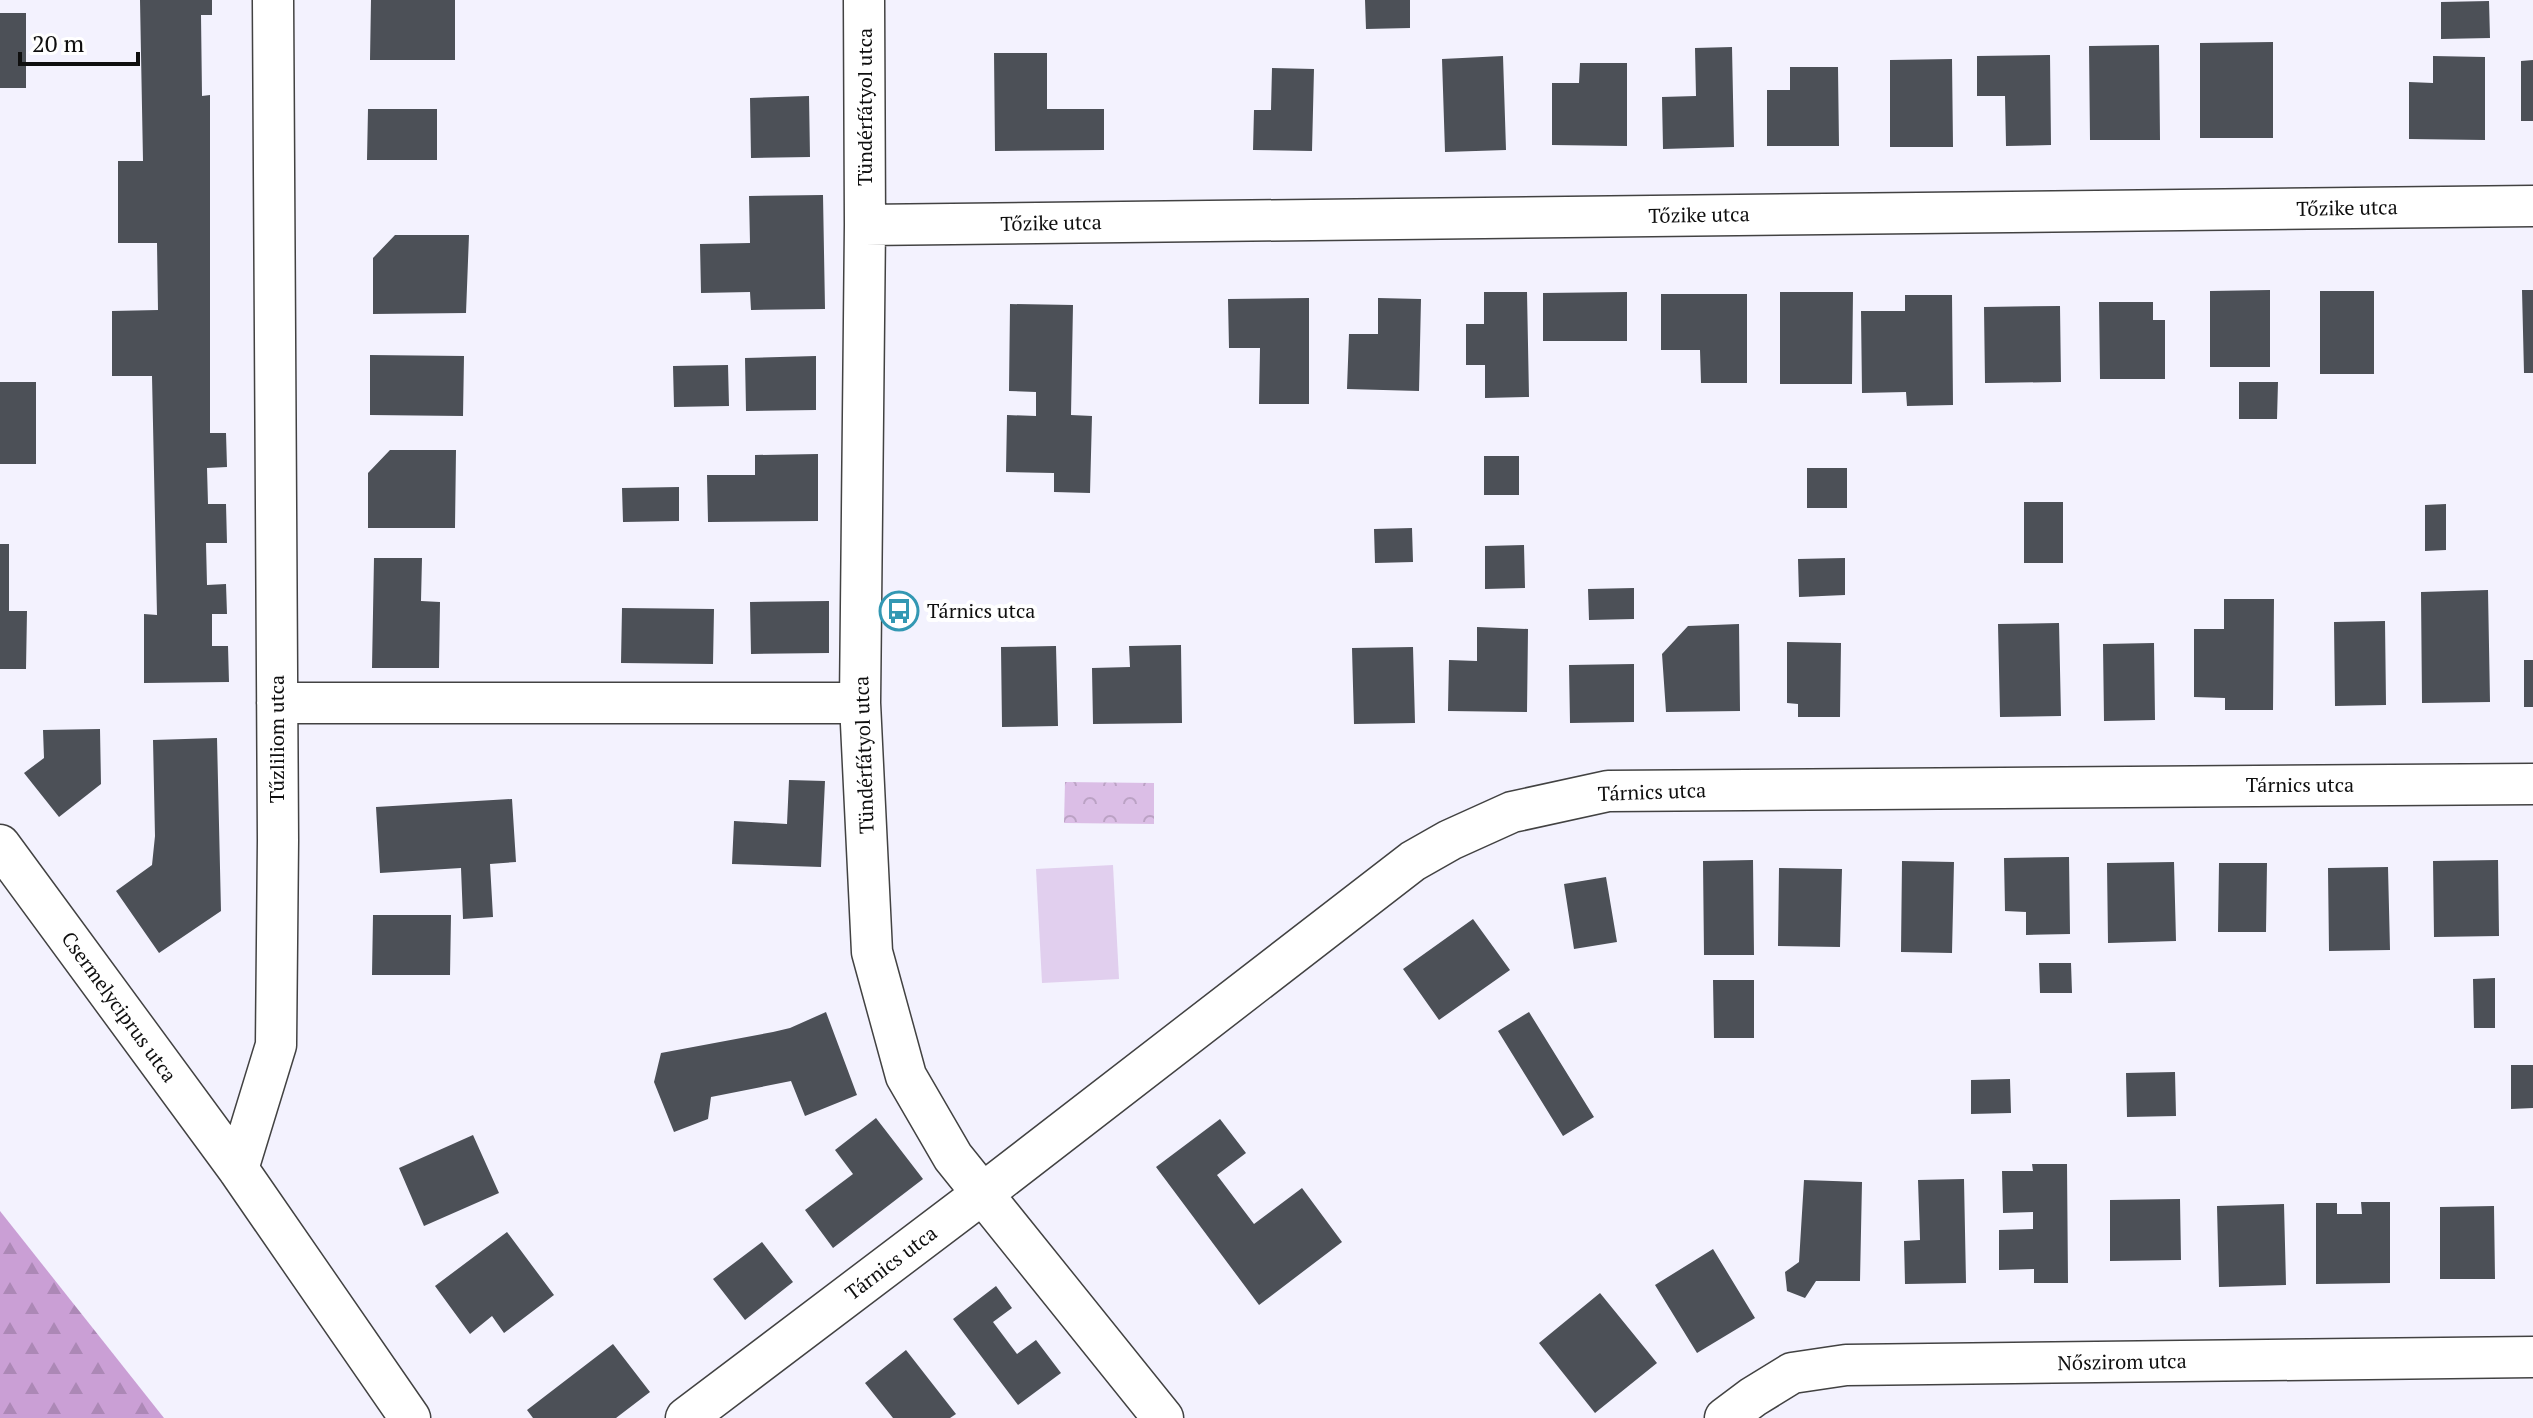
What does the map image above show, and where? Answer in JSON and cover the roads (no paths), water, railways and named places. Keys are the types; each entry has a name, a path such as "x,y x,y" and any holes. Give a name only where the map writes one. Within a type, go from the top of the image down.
{"street":[{"name":"Tűzliliom utca","path":"238,1169 276,1045 273,0"},
{"name":"Tündérfátyol utca","path":"864,0 860,703 872,952 906,1076 953,1157 1163,1418"},
{"name":"Tőzike utca","path":"865,225 2533,206"},
{"path":"277,703 860,703"},
{"name":"Tárnics utca","path":"686,1418 1413,861 1450,840 1512,812 1608,791 2533,784"},
{"name":"Csermelyciprus utca","path":"0,845 238,1169"},
{"path":"238,1169 410,1418"},
{"name":"Nőszirom utca","path":"1725,1418 1792,1373 1846,1365 2533,1357"}],"place":[{"name":"Tárnics utca","path":"899,611"}]}
